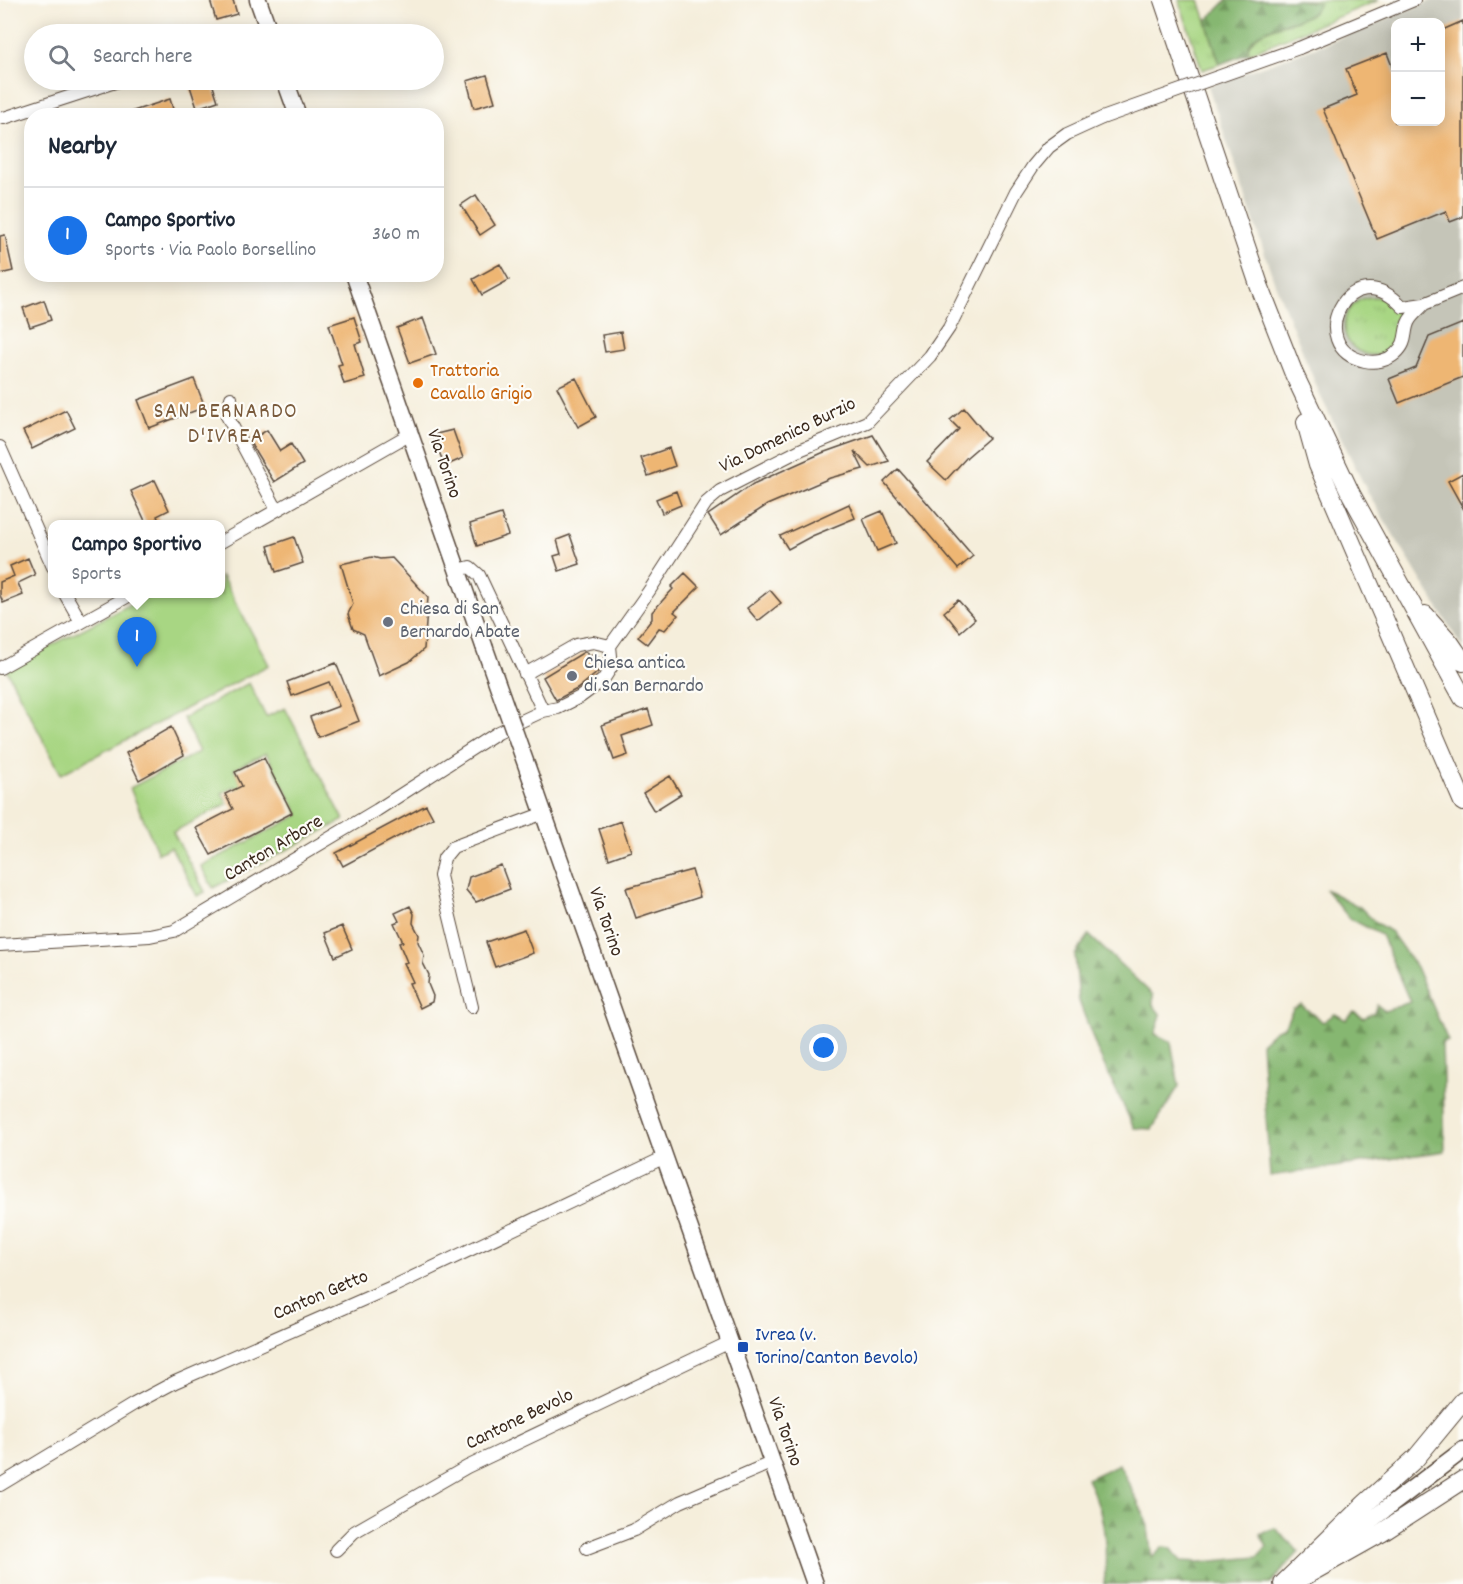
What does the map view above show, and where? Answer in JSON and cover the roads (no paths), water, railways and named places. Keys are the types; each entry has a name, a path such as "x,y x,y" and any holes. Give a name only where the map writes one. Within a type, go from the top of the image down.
{"main road":[{"path":"1162,0 1259,285 1294,374 1350,494 1463,698"},
{"path":"1294,374 1318,465 1463,802"},
{"path":"1403,591 1450,643 1463,662"},
{"path":"1286,1584 1365,1504 1416,1458 1463,1401"},
{"path":"1286,1584 1381,1533 1463,1480"}],"street":[{"path":"258,0 264,24"},
{"name":"Via Domenico Burzio","path":"610,646 706,503 720,491 802,448 867,422 930,356 949,328 1016,192 1049,147 1067,134 1102,118 1299,48 1413,0"},
{"path":"35,108 90,90"},
{"path":"289,90 295,108"},
{"path":"0,117 4,118 24,112"},
{"name":"Via Torino","path":"357,282 815,1584"},
{"path":"1424,304 1408,322 1406,339 1396,354 1384,360 1372,363 1357,360 1347,354 1338,341 1334,327 1337,312 1346,299 1359,291 1380,290 1392,295 1403,307 1424,304 1463,288"},
{"path":"231,398 227,416 277,510"},
{"path":"225,540 410,434"},
{"path":"0,447 48,556"},
{"path":"458,570 470,567 479,575 543,711"},
{"path":"68,598 81,622"},
{"path":"0,668 125,598"},
{"path":"525,674 576,645 593,642 610,646"},
{"name":"Canton Arbore","path":"0,945 150,936 174,931 377,810 498,732 580,697 603,680 612,666 610,646"},
{"path":"472,1007 444,897 440,876 441,865 448,851 453,847 544,813"},
{"name":"Canton Getto","path":"0,1485 134,1404 175,1382 394,1286 665,1157"},
{"name":"Cantone Bevolo","path":"336,1550 354,1532 467,1467 730,1342"},
{"path":"1286,1584 1463,1450"},
{"path":"587,1548 634,1530 680,1502 773,1462"}],"place":[{"name":"Trattoria Cavallo Grigio","path":"418,383"},
{"name":"Chiesa di San Bernardo Abate","path":"388,622"},
{"name":"Campo Sportivo","path":"137,667"},
{"name":"Chiesa antica di San Bernardo","path":"572,676"},
{"name":"Ivrea (v. Torino/Canton Bevolo)","path":"743,1347"}],"district":[{"name":"SAN BERNARDO D'IVREA","path":"226,425"}]}
